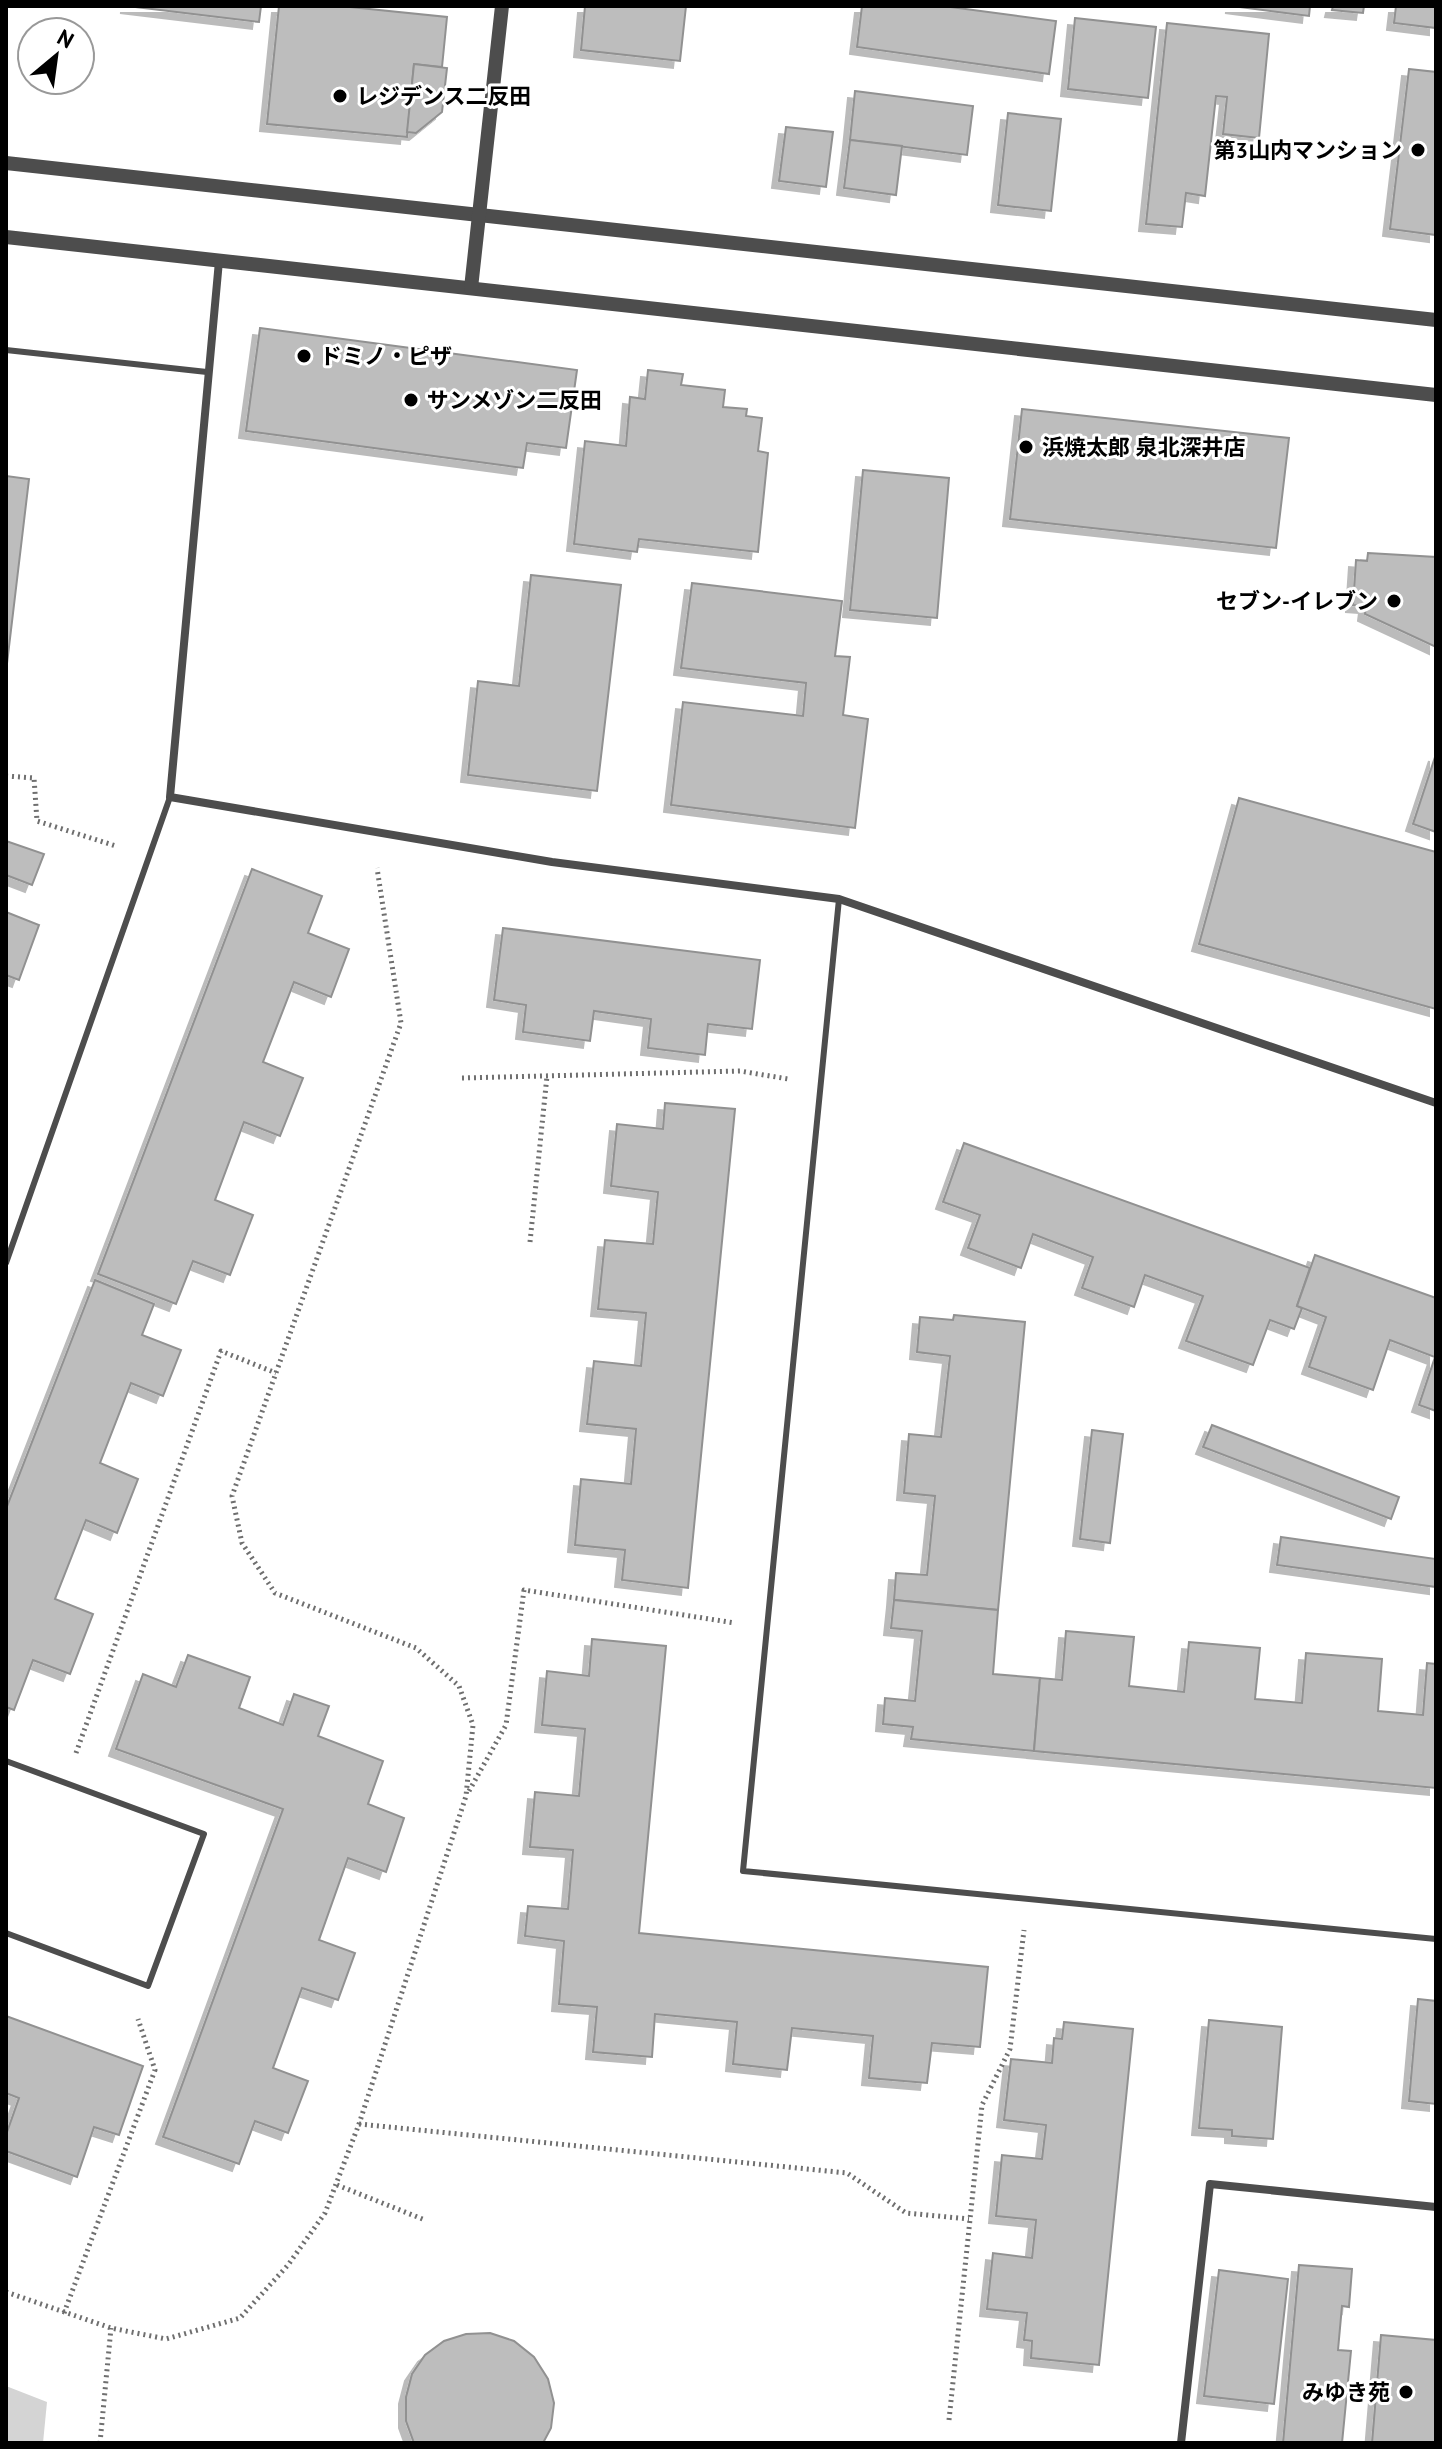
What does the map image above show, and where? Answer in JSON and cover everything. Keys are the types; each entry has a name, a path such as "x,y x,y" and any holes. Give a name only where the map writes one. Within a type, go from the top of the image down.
{"street":[{"path":"471,288 502,6"},
{"path":"6,163 1436,320"},
{"path":"6,237 1436,395"},
{"path":"219,261 170,797 552,862 839,899 1436,1103"},
{"path":"1181,2443 1210,2184 1436,2207"}],"lane":[{"path":"6,350 207,372"},
{"path":"6,1263 152,858 170,797"},
{"path":"839,899 743,1871 1436,1939"},
{"path":"6,1761 204,1834 148,1986 6,1933"}],"path":[{"path":"6,776 34,778 37,821 152,858"},
{"path":"371,831 401,1023 232,1496 242,1543 275,1593 416,1648 459,1686 473,1725 466,1796"},
{"path":"462,1078 740,1071 822,1084"},
{"path":"530,1242 547,1076"},
{"path":"66,1783 221,1351 276,1373"},
{"path":"6,2292 111,2328 166,2339 240,2318 288,2265 325,2213 359,2124 466,1796 506,1725 524,1590 769,1628"},
{"path":"949,2420 982,2105 1010,2049 1028,1899"},
{"path":"64,2313 155,2070 123,1976"},
{"path":"359,2124 847,2173 906,2213 969,2219"},
{"path":"336,2185 425,2220"},
{"path":"100,2443 111,2328"}],"shaded area":[{"path":"6,2386 47,2402 43,2443 6,2443"}],"building":[{"path":"127,6 261,6 259,22"},
{"name":"レジデンス二反田","path":"279,6 340,6 447,17 442,67 414,64 407,137 267,124"},
{"path":"585,6 686,6 680,61 581,50"},
{"path":"862,6 943,6 1056,21 1049,74 857,47"},
{"path":"1232,6 1310,6 1309,16"},
{"path":"1333,6 1364,6 1363,13 1332,10"},
{"path":"1396,6 1436,6 1436,28 1394,23"},
{"path":"1075,18 1156,27 1148,98 1068,89"},
{"path":"1167,23 1269,34 1259,138 1223,134 1227,97 1216,96 1205,196 1186,193 1182,227 1146,224"},
{"path":"414,64 447,68 442,112 416,133 407,132"},
{"name":"第3山内マンション","path":"1409,69 1436,72 1436,235 1390,229"},
{"path":"855,91 973,106 967,155 850,140"},
{"path":"1008,113 1061,119 1051,211 998,205"},
{"path":"786,127 833,132 826,187 779,181"},
{"path":"850,140 902,146 896,195 844,188"},
{"name":"サンメゾン二反田","path":"260,328 577,370 566,448 527,443 523,468 246,431"},
{"path":"648,370 683,374 681,385 725,390 723,407 747,409 746,416 762,418 758,451 768,453 758,552 639,539 637,552 574,544 585,441 626,446 630,397 645,399"},
{"path":"1022,409 1289,438 1276,548 1010,519"},
{"path":"863,470 949,478 937,618 850,610"},
{"path":"6,476 29,479 6,672"},
{"path":"1368,553 1436,557 1436,647 1365,614 1366,606 1353,605 1356,560 1367,561"},
{"path":"531,575 621,585 597,791 468,775 478,681 519,686"},
{"path":"692,583 842,601 835,656 850,657 843,715 868,719 855,828 671,805 683,702 803,716 806,683 681,668"},
{"path":"1436,754 1436,832 1413,824"},
{"path":"1239,798 1436,852 1436,1009 1199,944"},
{"path":"6,841 44,854 32,885 6,875"},
{"path":"252,869 322,896 308,933 349,949 331,997 294,982 263,1062 303,1078 280,1136 244,1122 215,1200 253,1215 230,1275 193,1261 176,1304 98,1274"},
{"path":"6,912 39,925 19,980 6,975"},
{"path":"503,928 760,960 752,1029 708,1024 705,1055 648,1048 651,1019 594,1011 590,1041 523,1032 526,1005 494,1000"},
{"path":"665,1103 735,1109 688,1588 622,1580 625,1550 575,1545 581,1479 631,1484 636,1429 587,1424 594,1361 641,1366 646,1313 598,1309 605,1240 653,1244 658,1192 611,1186 617,1124 663,1129"},
{"path":"964,1143 1310,1268 1297,1306 1302,1308 1294,1329 1270,1320 1253,1365 1186,1341 1203,1296 1145,1275 1134,1307 1082,1288 1093,1257 1033,1234 1021,1268 968,1248 980,1215 943,1202"},
{"path":"1315,1255 1436,1298 1436,1411 1419,1405 1435,1357 1390,1340 1373,1390 1309,1367 1326,1317 1297,1306"},
{"path":"95,1280 154,1304 142,1335 181,1350 163,1396 131,1383 100,1463 138,1479 117,1533 86,1520 55,1599 93,1614 70,1674 33,1660 14,1710 6,1707 6,1509"},
{"path":"954,1315 1025,1322 998,1610 894,1600 896,1573 927,1575 935,1496 904,1493 909,1434 941,1437 950,1356 917,1352 920,1317 953,1320"},
{"path":"1212,1425 1399,1497 1391,1519 1203,1447"},
{"path":"1092,1430 1123,1434 1110,1543 1080,1539"},
{"path":"1281,1537 1436,1559 1436,1587 1277,1565"},
{"path":"894,1600 998,1610 993,1674 1040,1678 1034,1751 911,1739 913,1727 883,1724 885,1698 915,1701 922,1631 891,1628"},
{"path":"1066,1631 1134,1637 1129,1686 1184,1692 1189,1642 1260,1648 1255,1699 1302,1703 1306,1653 1382,1659 1378,1711 1423,1715 1427,1663 1436,1664 1436,1788 1034,1751 1040,1678 1062,1680"},
{"path":"592,1639 666,1646 639,1933 988,1967 980,2047 932,2043 927,2083 869,2078 873,2036 792,2028 787,2070 733,2064 737,2022 655,2014 652,2057 593,2052 597,2007 559,2004 564,1941 525,1936 528,1906 568,1909 573,1850 530,1847 535,1792 579,1796 585,1729 542,1725 547,1671 589,1676"},
{"path":"188,1655 250,1677 239,1708 283,1725 294,1694 329,1706 318,1736 383,1761 368,1804 404,1818 386,1872 348,1858 319,1940 355,1953 338,2000 302,1988 273,2068 308,2081 288,2133 255,2121 239,2164 163,2137 283,1809 116,1749 143,1674 176,1687"},
{"path":"1418,1999 1436,2001 1436,2104 1409,2101"},
{"path":"6,2016 143,2066 119,2135 94,2127 77,2177 6,2151 6,2135 19,2098 6,2093"},
{"path":"1209,2020 1282,2027 1273,2139 1232,2136 1232,2130 1199,2128"},
{"path":"1064,2022 1133,2029 1099,2365 1031,2358 1032,2341 1024,2340 1027,2313 987,2309 993,2253 1032,2258 1036,2220 996,2216 1002,2155 1042,2159 1046,2125 1004,2120 1011,2059 1052,2063 1054,2038 1062,2039"},
{"path":"1299,2265 1352,2269 1349,2307 1342,2306 1338,2350 1351,2351 1342,2443 1283,2443"},
{"path":"1219,2270 1288,2279 1274,2404 1204,2396"},
{"path":"490,2333 514,2341 534,2357 548,2379 554,2403 551,2428 543,2443 414,2443 406,2421 406,2397 412,2374 425,2355 444,2341 466,2334"},
{"name":"みゆき苑","path":"1381,2335 1436,2340 1436,2443 1372,2443"}],"place":[{"name":"レジデンス二反田","path":"340,96"},
{"name":"第3山内マンション","path":"1418,150"},
{"name":"ドミノ・ピザ","path":"304,356"},
{"name":"サンメゾン二反田","path":"411,400"},
{"name":"浜焼太郎 泉北深井店","path":"1026,447"},
{"name":"セブン-イレブン","path":"1394,601"},
{"name":"みゆき苑","path":"1406,2392"}]}
